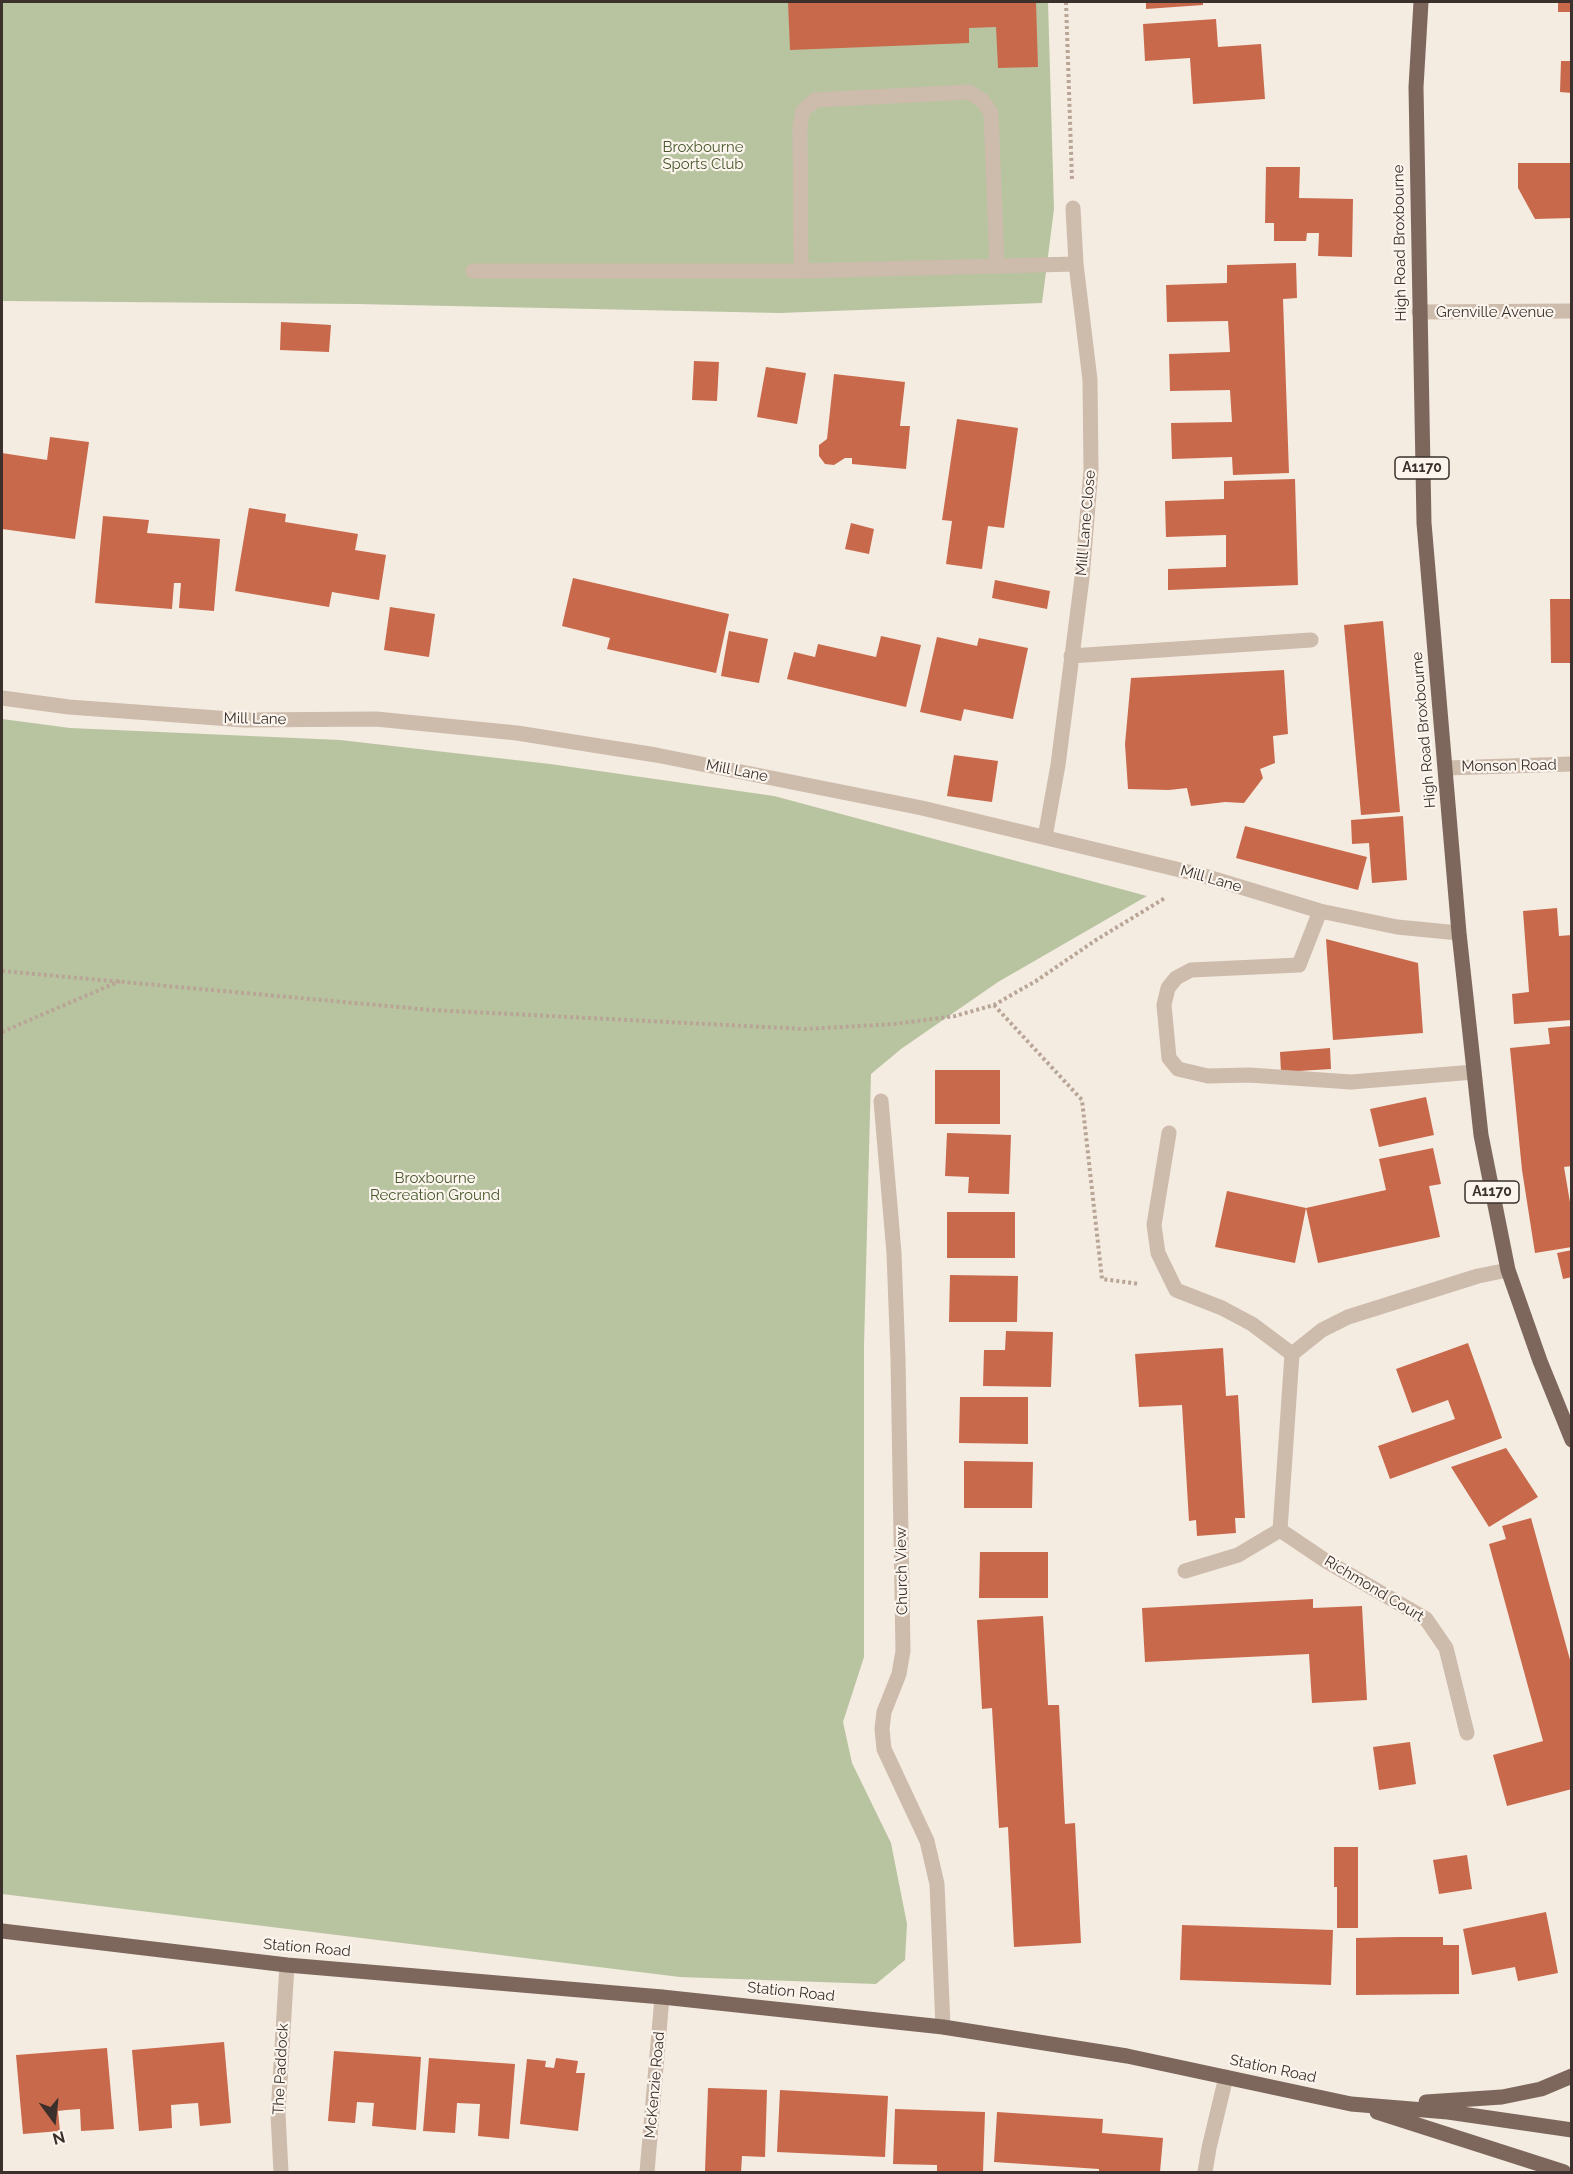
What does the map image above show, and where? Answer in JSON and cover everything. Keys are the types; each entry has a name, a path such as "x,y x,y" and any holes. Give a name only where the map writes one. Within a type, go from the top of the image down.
{"main road":[{"name":"High Road Broxbourne","path":"1420,2 1416,87 1424,523 1459,933 1480,1135 1508,1270 1540,1361 1572,1440"},
{"name":"Station Road","path":"2,1931 287,1965 662,1997 943,2027 1127,2056 1351,2104 1448,2112 1572,2130"},
{"path":"1351,2104 1459,2101 1502,2097 1541,2089 1572,2076"},
{"path":"1351,2104 1564,2172"}],"street":[{"path":"801,272 800,126 803,111 815,100 969,92 983,100 991,113 997,265"},
{"name":"Mill Lane Close","path":"1045,837 1058,765 1082,578 1091,470 1090,380 1076,264 1073,208"},
{"path":"473,271 801,272 1076,264"},
{"name":"Grenville Avenue","path":"1419,312 1572,311"},
{"path":"1071,656 1311,640"},
{"name":"Mill Lane","path":"2,698 69,707 244,720 376,719 517,734 656,755 922,808 1201,875 1320,911 1397,927 1459,933"},
{"name":"Monson Road","path":"1446,768 1572,764"},
{"path":"1320,911 1299,965 1191,970 1176,978 1168,988 1164,1005 1169,1058 1178,1070 1208,1076 1351,1082 1474,1072"},
{"name":"Church View","path":"880,1101 894,1252 903,1651 899,1674 884,1712 882,1729 884,1749 927,1842 937,1884 943,2027"},
{"path":"1169,1133 1154,1225 1158,1253 1176,1290 1232,1313 1252,1324 1292,1354"},
{"path":"1185,1571 1238,1556 1280,1530 1292,1354 1322,1330 1348,1317 1478,1276 1508,1270"},
{"name":"Richmond Court","path":"1280,1530 1326,1561 1426,1619 1446,1648 1467,1733"},
{"name":"The Paddock","path":"280,2172 278,2114 287,1965"},
{"name":"McKenzie Road","path":"647,2172 662,1997"},
{"path":"1205,2172 1226,2077"}],"path":[{"path":"1066,2 1073,208"},
{"path":"2,971 432,1010 805,1029 895,1024 955,1016 994,1005 1036,981 1096,940 1201,875"},
{"path":"2,1032 121,981"},
{"path":"994,1005 1082,1100 1102,1279 1176,1290"}],"green space":[{"name":"Broxbourne Sports Club","path":"2,2 1048,2 1054,209 1042,303 780,313 357,304 2,301"},
{"name":"Broxbourne Recreation Ground","path":"2,719 70,728 340,740 550,764 774,796 1147,896 998,982 901,1049 871,1074 864,1346 864,1657 843,1722 852,1763 891,1843 907,1924 905,1960 876,1984 680,1977 2,1894"}],"building":[{"path":"788,2 1036,2 1038,67 998,68 996,27 969,28 969,43 790,50"},
{"path":"1146,2 1203,2 1203,5 1146,9"},
{"path":"1558,2 1572,2 1572,12 1558,12"},
{"path":"1216,19 1218,47 1261,44 1265,99 1193,104 1190,58 1145,61 1143,24"},
{"path":"1561,61 1572,61 1572,93 1560,92"},
{"path":"1518,163 1572,163 1572,218 1535,219 1518,188"},
{"path":"1266,167 1300,167 1299,198 1353,199 1352,257 1318,256 1319,233 1307,233 1306,241 1274,241 1274,223 1265,223"},
{"path":"1296,263 1297,298 1283,299 1289,473 1233,475 1232,457 1172,459 1171,423 1232,422 1230,390 1170,391 1169,354 1230,352 1228,321 1167,322 1166,285 1227,283 1227,265"},
{"path":"281,322 331,325 329,352 280,350"},
{"path":"694,361 719,362 717,401 692,400"},
{"path":"766,367 806,373 797,424 757,417"},
{"path":"834,374 905,382 900,426 910,426 906,469 852,464 852,458 845,458 834,465 825,464 819,456 819,445 827,439"},
{"path":"957,419 1018,428 1004,528 988,526 982,569 946,564 952,521 942,520"},
{"path":"50,437 89,442 75,539 2,529 2,453 47,460"},
{"path":"1295,479 1298,585 1168,590 1168,569 1226,567 1226,535 1166,537 1165,501 1224,499 1224,481"},
{"path":"249,508 286,514 285,522 358,534 355,550 386,555 379,600 332,592 329,607 235,591"},
{"path":"103,516 149,520 147,533 220,539 214,611 179,608 181,583 174,583 172,609 95,603"},
{"path":"851,523 874,529 869,554 845,549"},
{"path":"573,578 729,614 716,673 607,649 610,638 562,626"},
{"path":"995,580 1050,591 1047,609 992,598"},
{"path":"1550,599 1572,599 1572,663 1551,663"},
{"path":"390,607 435,614 429,657 384,650"},
{"path":"1383,621 1400,812 1361,815 1344,625"},
{"path":"729,631 768,639 759,683 721,676"},
{"path":"881,636 921,645 906,707 787,679 794,652 815,657 818,644 876,657"},
{"path":"937,637 977,646 979,638 1028,648 1013,719 964,709 961,721 920,712"},
{"path":"1284,670 1288,734 1273,736 1275,763 1260,769 1263,778 1244,803 1225,802 1191,806 1187,788 1128,789 1125,744 1131,678"},
{"path":"954,755 998,761 992,802 947,796"},
{"path":"1403,816 1407,880 1372,883 1369,843 1352,844 1351,820"},
{"path":"1245,826 1367,857 1358,890 1236,858"},
{"path":"1557,908 1559,936 1572,935 1572,1020 1514,1024 1512,994 1529,992 1523,911"},
{"path":"1326,939 1418,963 1423,1033 1333,1040"},
{"path":"1572,1026 1572,1166 1564,1167 1572,1214 1572,1247 1535,1253 1522,1170 1510,1048 1550,1044 1548,1028"},
{"path":"1330,1048 1331,1069 1281,1072 1280,1052"},
{"path":"935,1070 1000,1070 1000,1124 935,1124"},
{"path":"1426,1097 1434,1135 1379,1147 1370,1109"},
{"path":"947,1133 1011,1135 1009,1194 968,1193 969,1177 945,1176"},
{"path":"1433,1148 1441,1184 1429,1186 1440,1237 1318,1263 1306,1208 1386,1190 1379,1159"},
{"path":"1227,1191 1306,1208 1295,1263 1215,1247"},
{"path":"947,1212 1015,1212 1015,1258 947,1258"},
{"path":"1572,1250 1572,1277 1563,1279 1557,1253"},
{"path":"950,1275 1018,1276 1017,1322 949,1322"},
{"path":"1006,1331 1053,1332 1051,1387 983,1386 984,1350 1005,1350"},
{"path":"1468,1343 1502,1438 1390,1479 1378,1446 1455,1419 1448,1400 1412,1413 1396,1369"},
{"path":"1223,1348 1226,1396 1238,1395 1245,1518 1235,1518 1236,1533 1197,1536 1196,1520 1189,1521 1182,1405 1139,1407 1135,1354"},
{"path":"960,1397 1028,1397 1028,1444 959,1443"},
{"path":"1506,1448 1538,1497 1489,1527 1451,1467"},
{"path":"964,1461 1033,1462 1032,1508 964,1508"},
{"path":"1531,1518 1572,1667 1572,1789 1507,1806 1493,1755 1543,1741 1489,1544 1506,1539 1502,1526"},
{"path":"980,1552 1048,1552 1048,1598 979,1598"},
{"path":"1313,1599 1313,1608 1362,1606 1367,1700 1312,1703 1309,1654 1145,1662 1142,1608"},
{"path":"1043,1616 1048,1705 1059,1705 1065,1824 1075,1823 1081,1943 1014,1947 1008,1827 999,1828 992,1708 982,1709 977,1620"},
{"path":"1410,1742 1416,1784 1379,1790 1373,1747"},
{"path":"1334,1847 1358,1847 1358,1928 1337,1928"},
{"path":"1467,1855 1472,1889 1439,1894 1433,1860"},
{"path":"1546,1912 1558,1973 1518,1981 1515,1967 1472,1975 1463,1929"},
{"path":"1182,1925 1333,1930 1331,1985 1180,1980"},
{"path":"1443,1937 1443,1945 1459,1945 1459,1994 1356,1995 1356,1938"},
{"path":"224,2042 231,2123 200,2126 198,2103 171,2105 172,2128 139,2131 132,2050"},
{"path":"107,2048 114,2129 81,2131 80,2109 58,2111 60,2131 23,2134 16,2055"},
{"path":"334,2051 421,2057 416,2130 372,2126 374,2103 357,2102 355,2123 328,2121"},
{"path":"429,2058 515,2064 509,2139 478,2136 480,2104 457,2103 455,2133 423,2131"},
{"path":"556,2058 578,2061 576,2073 585,2073 578,2131 520,2124 527,2059 546,2061 545,2067 554,2068"},
{"path":"708,2088 767,2090 765,2157 742,2156 741,2172 705,2171"},
{"path":"780,2090 888,2096 885,2157 777,2152"},
{"path":"895,2109 985,2112 983,2172 937,2172 937,2165 893,2164"},
{"path":"997,2112 1103,2119 1102,2133 1163,2138 1160,2172 1099,2172 1099,2169 994,2162"}]}
